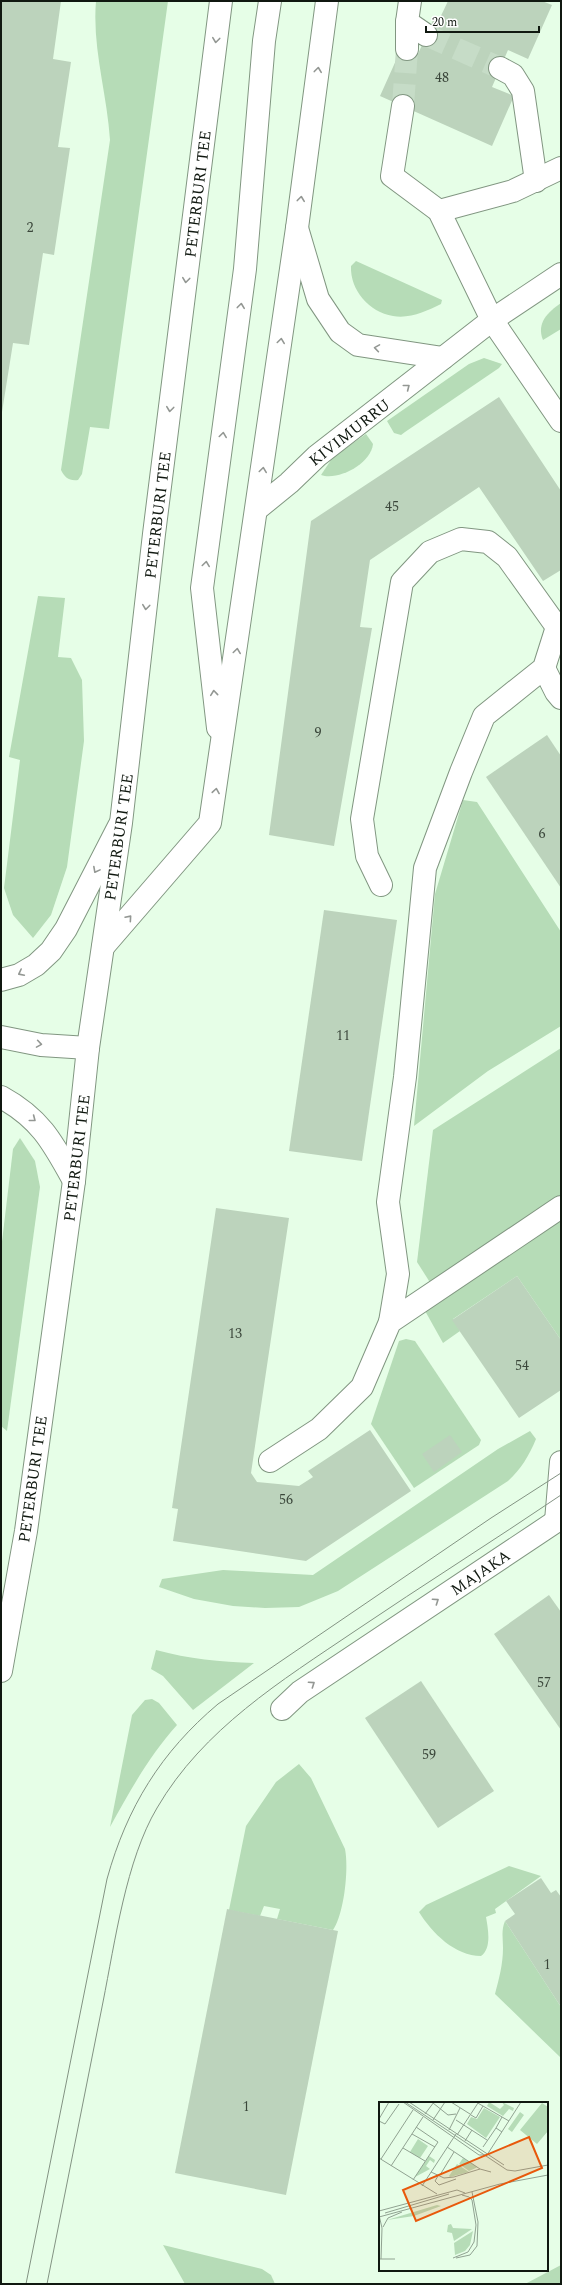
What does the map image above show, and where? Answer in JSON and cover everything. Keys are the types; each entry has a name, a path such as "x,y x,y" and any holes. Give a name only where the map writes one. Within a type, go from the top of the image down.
{"main road":[{"name":"PETERBURI TEE","path":"1,1671 26,1531 74,1182 88,1048 121,823 154,534 221,1"},
{"path":"221,759 202,588 240,311 264,40 270,1"},
{"path":"103,947 210,823 221,759 298,228 327,1"},
{"path":"407,49 407,22 410,1"},
{"path":"407,22 426,35"},
{"path":"500,68 513,75 523,91 529,97 536,181"},
{"path":"403,106 392,176 439,211 492,320 561,421"},
{"path":"439,211 514,191 561,168"},
{"path":"298,228 318,299 340,332 358,345 443,358"},
{"name":"KIVIMURRU","path":"257,509 317,456 492,320 561,274"},
{"path":"270,1461 319,1429 362,1387 390,1322 398,1274 388,1202 405,1077 425,868 484,716 544,668 559,625 507,556 488,542 461,539 430,552 402,582 362,819 367,856 381,885"},
{"path":"544,668 556,692 561,698"},
{"path":"1,980 19,975 36,965 51,951 66,929 121,823"},
{"path":"1,1037 41,1045 88,1048"},
{"path":"1,1097 14,1104 38,1124 53,1142 74,1182"},
{"path":"390,1322 561,1207"},
{"name":"MAJAKA","path":"282,1709 300,1692 560,1522 561,1462"}],"green space":[{"path":"96,1 168,1 109,429 90,427 82,474 78,480 72,480 64,475 61,470 110,140 96,36"},
{"path":"356,261 442,300 441,304 424,312 399,317 384,314 376,310 363,298 354,283 351,266"},
{"path":"561,303 561,329 543,340 541,328 544,318"},
{"path":"484,358 502,364 499,368 401,435 394,433 387,421 469,364"},
{"path":"366,434 373,444 371,451 360,464 353,469 336,476 321,475 333,457"},
{"path":"38,596 65,598 58,657 71,658 82,680 84,741 67,867 51,915 33,938 13,915 4,888 20,760 9,757"},
{"path":"463,800 477,802 561,932 561,1026 488,1071 414,1126 435,894"},
{"path":"561,1048 561,1197 431,1284 417,1262 433,1130"},
{"path":"20,1138 35,1161 40,1187 7,1431 1,1426 1,1250 13,1149"},
{"path":"561,1215 561,1340 517,1276 453,1319 460,1331 443,1343 424,1309"},
{"path":"406,1339 415,1341 481,1440 479,1445 414,1488 371,1424 399,1341"},
{"path":"530,1431 536,1439 521,1467 508,1481 338,1591 299,1607 265,1608 233,1606 194,1599 159,1587 162,1579 223,1570 313,1575 498,1449"},
{"path":"156,1650 205,1660 254,1663 193,1710 163,1676 151,1669"},
{"path":"152,1699 159,1703 177,1725 149,1761 110,1827 132,1715 145,1700"},
{"path":"299,1764 311,1778 345,1849 345,1891 337,1923 333,1930 277,1919 280,1909 264,1906 260,1916 229,1910 246,1826 276,1782"},
{"path":"509,1866 541,1876 495,1909 496,1913 486,1917 488,1943 487,1948 481,1956 471,1955 453,1948 437,1935 419,1912 426,1905"},
{"path":"505,1921 561,2007 561,2058 495,1994 502,1966 503,1931"},
{"path":"163,2245 262,2269 271,2275 275,2284 185,2284"},
{"path":"561,2265 561,2284 525,2284"}],"building":[{"path":"1,1 61,1 53,59 71,62 58,147 70,148 54,255 43,253 29,345 13,343 2,412"},
{"path":"448,1 542,1 552,5 528,59 508,50 492,87 514,96 492,146 380,96 402,47 418,54 434,18 439,20"},
{"path":"499,397 561,491 561,570 543,581 479,487 370,560 360,627 372,628 334,846 269,835 311,521"},
{"path":"547,735 561,756 561,888 486,777"},
{"path":"324,910 397,920 362,1161 289,1151"},
{"path":"216,1208 289,1218 251,1473 257,1482 299,1486 313,1477 308,1471 370,1430 411,1491 306,1561 173,1541 178,1509 172,1508"},
{"path":"517,1276 561,1340 561,1390 519,1418 452,1320"},
{"path":"450,1435 462,1452 434,1472 422,1454"},
{"path":"549,1595 561,1612 561,1730 494,1634"},
{"path":"421,1681 494,1791 438,1828 365,1718"},
{"path":"541,1878 551,1893 556,1890 561,1897 561,2007 505,1921 515,1914 506,1901"},
{"path":"227,1909 338,1931 286,2195 175,2173"}],"tunnel":[{"path":"426,35 500,68"},
{"path":"403,106 407,49"}],"tram line":[{"path":"26,2284 107,1879 125,1828 149,1782 179,1741 218,1704 491,1518 561,1473"},
{"path":"47,2284 117,1928 129,1876 146,1829 157,1808 176,1780 197,1754 220,1730 272,1688 406,1597 561,1495"}]}
